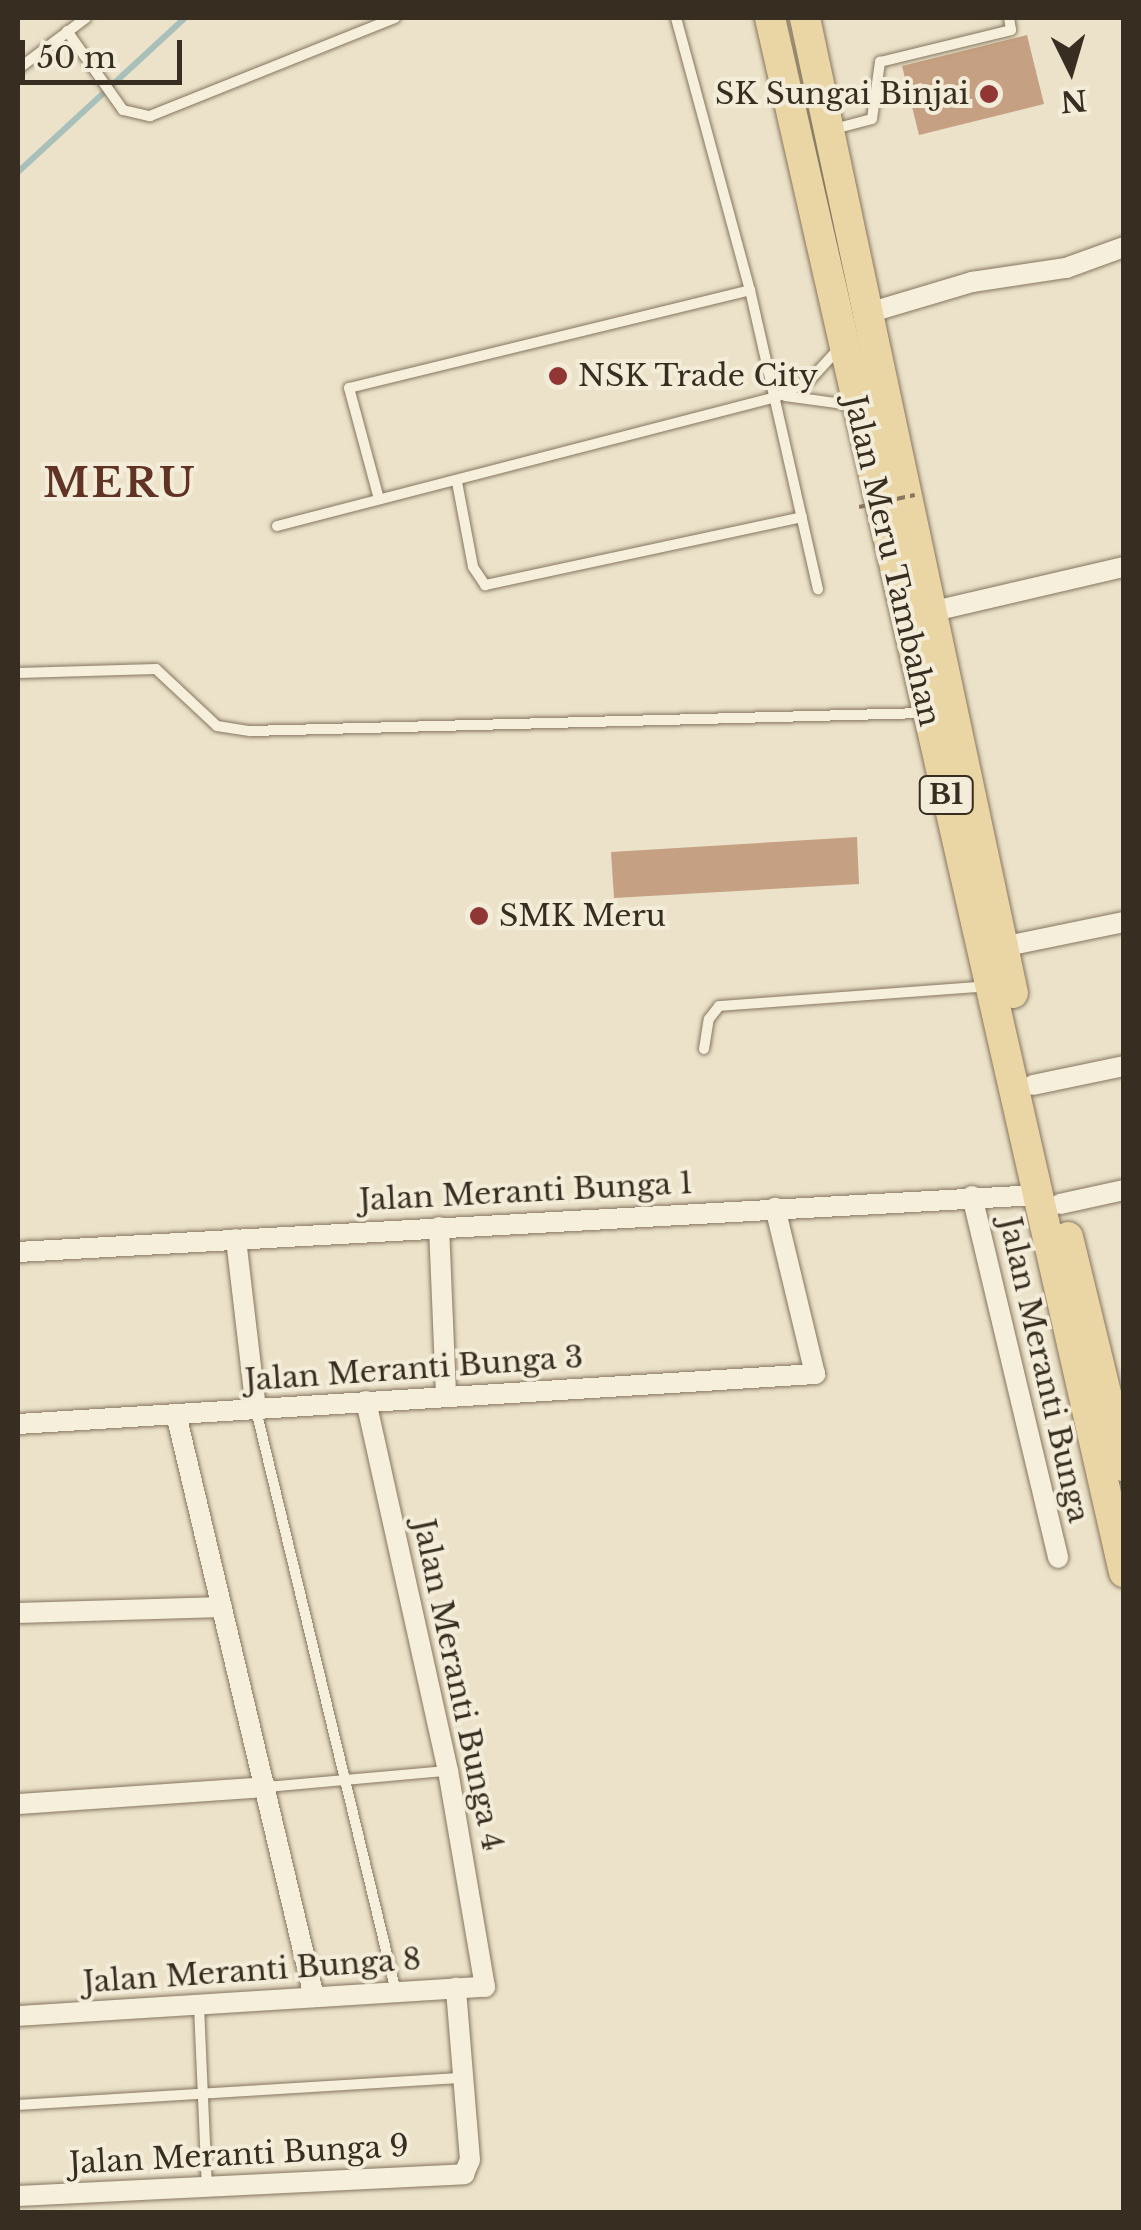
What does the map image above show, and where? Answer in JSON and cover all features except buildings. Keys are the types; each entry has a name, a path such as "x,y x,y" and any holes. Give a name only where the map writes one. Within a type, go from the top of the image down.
{"main road":[{"name":"Jalan Meru Tambahan","path":"770,18 990,986 1124,1466"},
{"name":"Jalan Meru Tambahan","path":"806,18 1033,1085 1049,1200 1124,1572"}],"street":[{"path":"868,313 972,282 1066,268 1124,248"},
{"path":"930,612 1124,567"},
{"path":"1002,948 1124,922"},
{"path":"1033,1085 1124,1066"},
{"name":"Jalan Meranti Bunga 1","path":"18,1252 972,1196 1049,1200 1124,1190"},
{"name":"Jalan Meranti Bunga","path":"972,1196 1058,1558"},
{"name":"Jalan Meranti Bunga 3","path":"18,1424 815,1374 775,1208"},
{"path":"439,1228 446,1396"},
{"path":"236,1239 256,1410"},
{"name":"Jalan Meranti Bunga 4","path":"366,1401 448,1771 488,1981"},
{"path":"176,1414 314,1997"},
{"path":"18,1613 222,1608"},
{"path":"18,1804 266,1788"},
{"name":"Jalan Meranti Bunga 8","path":"18,2016 456,1988 488,1981"},
{"path":"456,1988 462,2078"},
{"name":"Jalan Meranti Bunga 9","path":"18,2196 464,2174 470,2160 462,2078"}],"lane":[{"path":"18,69 86,18"},
{"path":"67,32 123,110 150,116 396,18"},
{"path":"676,18 750,290 818,590"},
{"path":"830,130 872,120 880,62 1010,30 1009,18"},
{"path":"379,499 349,388 750,290"},
{"path":"276,526 776,397 809,381 843,344"},
{"path":"776,397 833,398 857,407"},
{"path":"457,482 473,567 485,585 802,517"},
{"path":"18,674 156,669 218,726 250,731 927,712"},
{"path":"704,1050 708,1018 719,1006 990,986"},
{"path":"256,1410 396,1992"},
{"path":"266,1788 448,1771"},
{"path":"198,2005 207,2188"},
{"path":"18,2105 462,2078"}],"path":[{"path":"859,507 916,495"}],"waterway":[{"path":"18,172 185,18"}],"place":[{"name":"SK Sungai Binjai","path":"989,94"},
{"name":"NSK Trade City","path":"558,376"},
{"name":"SMK Meru","path":"479,916"}],"district":[{"name":"MERU","path":"120,483"}]}
